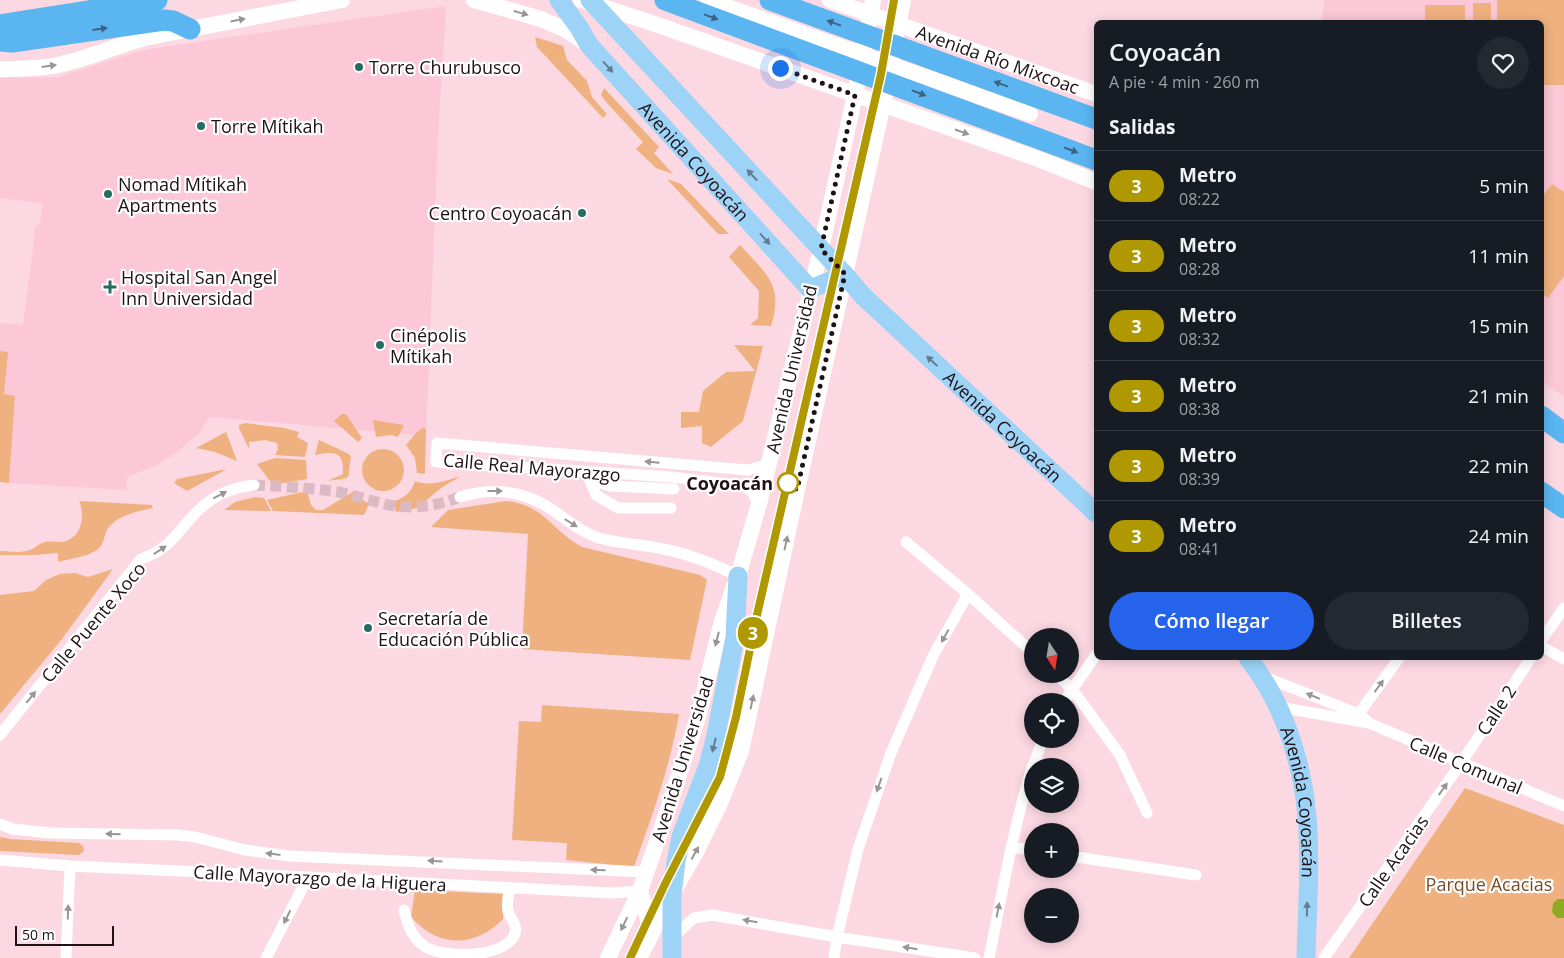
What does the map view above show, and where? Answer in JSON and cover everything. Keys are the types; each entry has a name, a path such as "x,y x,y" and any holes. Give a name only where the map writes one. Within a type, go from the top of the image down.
{"highway":[{"path":"0,24 157,0"},
{"path":"665,0 882,71 1094,159"},
{"path":"770,0 1094,119"},
{"path":"0,41 12,42 164,20 190,29"},
{"path":"1544,418 1564,433"},
{"path":"1544,494 1564,508"}],"main road":[{"path":"0,69 59,65 121,44 342,0"},
{"path":"474,0 541,19 566,30 589,45"},
{"name":"Avenida Coyoacán","path":"559,0 589,45 810,289"},
{"path":"652,23 660,10 684,0"},
{"path":"708,0 863,55 882,71 1030,114"},
{"name":"Avenida Río Mixcoac","path":"830,0 872,7 899,24 1094,93"},
{"name":"Avenida Universidad","path":"639,958 720,804 741,751 883,104 882,71 899,24 903,0"},
{"path":"587,1 1036,158 1094,181"},
{"name":"Avenida Coyoacán","path":"587,1 845,274 863,296 1094,511"},
{"name":"Avenida Universidad","path":"608,958 640,891 698,717 722,621 738,576 759,504 821,249 855,95 872,7"},
{"path":"1036,158 1028,139 1027,130 1030,114 1036,102 1042,96 1054,89 1070,84"},
{"path":"810,289 845,274"},
{"path":"672,958 672,894 681,837 708,766 716,735 735,637 738,576"},
{"name":"Avenida Coyoacán","path":"1250,660 1262,676 1279,706 1291,740 1302,784 1307,816 1308,856 1306,958"},
{"path":"640,891 649,922 650,934"}],"street":[{"name":"Calle Real Mayorazgo","path":"759,504 749,488 744,486 673,483 436,462 437,443 752,470 769,464"},
{"path":"673,464 673,483"},
{"path":"589,475 596,494 618,508 671,508"},
{"name":"Calle Puente Xoco","path":"0,735 142,559 157,553 170,543 192,517 210,500 237,488 254,486"},
{"name":"Calle Real Mayorazgo","path":"460,497 483,492 519,494 540,502 569,522 598,538 664,549 708,562 738,576"},
{"path":"906,542 1024,645"},
{"path":"834,958 837,937 858,849 890,753 934,656 968,594"},
{"path":"1544,637 1564,608"},
{"path":"1544,648 1564,659"},
{"path":"1069,693 1094,658"},
{"path":"1357,717 1398,660"},
{"name":"Calle 2","path":"1461,763 1530,660"},
{"path":"1262,676 1357,717"},
{"path":"1066,683 1120,755 1147,813"},
{"path":"1279,706 1357,717"},
{"name":"Calle Comunal","path":"1357,717 1564,806"},
{"name":"Calle Acacias","path":"1324,958 1461,763"},
{"path":"989,958 1010,847 1024,798"},
{"path":"0,824 13,829 50,833 178,835 195,837 245,850 290,856 646,872"},
{"path":"1010,847 1024,849"},
{"path":"1079,857 1196,875"},
{"name":"Calle Mayorazgo de la Higuera","path":"0,860 70,866 610,894 640,891"},
{"path":"66,958 70,866"},
{"path":"266,958 308,877"},
{"path":"404,910 409,929 414,937 440,956 478,955 506,944 513,938 516,930 513,918 507,910 509,888"},
{"path":"672,938 694,918 712,915 837,937 975,958"}],"shaded area":[{"path":"1324,0 1564,0 1564,397 1544,382 1544,20 1322,20"},
{"path":"446,6 438,137 426,436 210,417 199,433 178,451 157,465 127,477 126,490 9,483 15,396 0,394 0,323 23,325 36,225 40,225 43,203 0,198 0,78 59,77 133,53 156,48"},
{"path":"1558,899 1564,899 1564,918 1557,918 1552,912 1553,903"}],"green space":[{"path":"1497,0 1564,0 1564,85 1544,85 1544,20 1497,20"},
{"path":"1473,3 1491,3 1491,20 1473,20"},
{"path":"1425,5 1465,5 1465,20 1425,20"},
{"path":"535,37 563,46 567,60 587,81 592,97 607,114 603,118 537,47"},
{"path":"604,88 659,147 654,153 673,174 656,168 636,149 643,142 606,102 601,95"},
{"path":"667,179 681,184 729,234 718,234"},
{"path":"1552,184 1564,192 1564,276 1548,298 1544,295 1544,194"},
{"path":"740,245 765,272 774,290 774,312 771,326 750,325 758,318 759,291 729,257"},
{"path":"734,345 763,346 743,421 711,447 702,443 702,426 681,428 681,412 699,412 703,391 726,372 755,371"},
{"path":"0,351 8,352 4,394 15,396 9,483 0,482"},
{"path":"342,414 346,414 362,438 358,442 334,421"},
{"path":"373,420 404,425 398,437 391,435 376,437"},
{"path":"245,423 299,432 297,437 308,443 305,457 275,455 278,449 277,443 265,440 249,442 249,449 239,428 239,425"},
{"path":"422,428 426,429 425,474 417,473 415,458 406,445"},
{"path":"226,432 237,461 215,452 196,448"},
{"path":"319,440 349,454 351,457 348,477 328,481 343,474 342,461 337,454 333,453 315,455"},
{"path":"383,449 398,455 404,470 398,485 383,491 368,485 362,470 368,455"},
{"path":"275,458 306,460 307,479 273,485 257,464"},
{"path":"227,469 187,491 174,483 177,479"},
{"path":"461,476 441,488 417,508 396,512 394,501 408,494 415,481 432,483"},
{"path":"307,491 311,505 316,510 323,510 354,491 358,497 369,504 364,515 273,511 267,500"},
{"path":"255,497 264,498 271,511 224,510 235,502"},
{"path":"79,501 152,505 153,508 127,515 115,521 107,530 99,548 86,555 58,562 58,553 0,555 0,551 24,551 43,543 61,542 73,537 82,520"},
{"path":"506,501 530,507 582,547 700,575 707,580 690,660 522,649 528,534 431,527 448,510"},
{"path":"113,569 62,639 0,714 0,595 34,591 46,580 60,574 75,573 88,577"},
{"path":"542,705 679,714 666,772 634,867 566,860 567,843 512,840 519,721 541,722"},
{"name":"Parque Acacias","path":"1465,788 1564,825 1564,958 1349,958"},
{"path":"0,837 79,843 83,846 84,851 79,855 0,851"},
{"path":"415,890 504,894 503,919 492,929 481,935 469,939 445,939 422,927 411,917"}],"tunnel":[{"path":"254,485 339,492 404,507 428,506 460,497"}],"metro line":[{"name":"3","path":"630,958 666,882 720,777 736,717 757,615 881,74 894,0"}],"place":[{"name":"Torre Churubusco","path":"359,67"},
{"name":"Torre Mítikah","path":"201,126"},
{"name":"Nomad Mítikah Apartments","path":"108,194"},
{"name":"Centro Coyoacán","path":"582,213"},
{"name":"Hospital San Angel Inn Universidad","path":"110,287"},
{"name":"Cinépolis Mítikah","path":"380,345"},
{"name":"Coyoacán","path":"788,483"},
{"name":"Secretaría de Educación Pública","path":"368,628"}],"route":[{"path":"780,68 855,95 821,249 845,274 797,490 788,483"}]}
